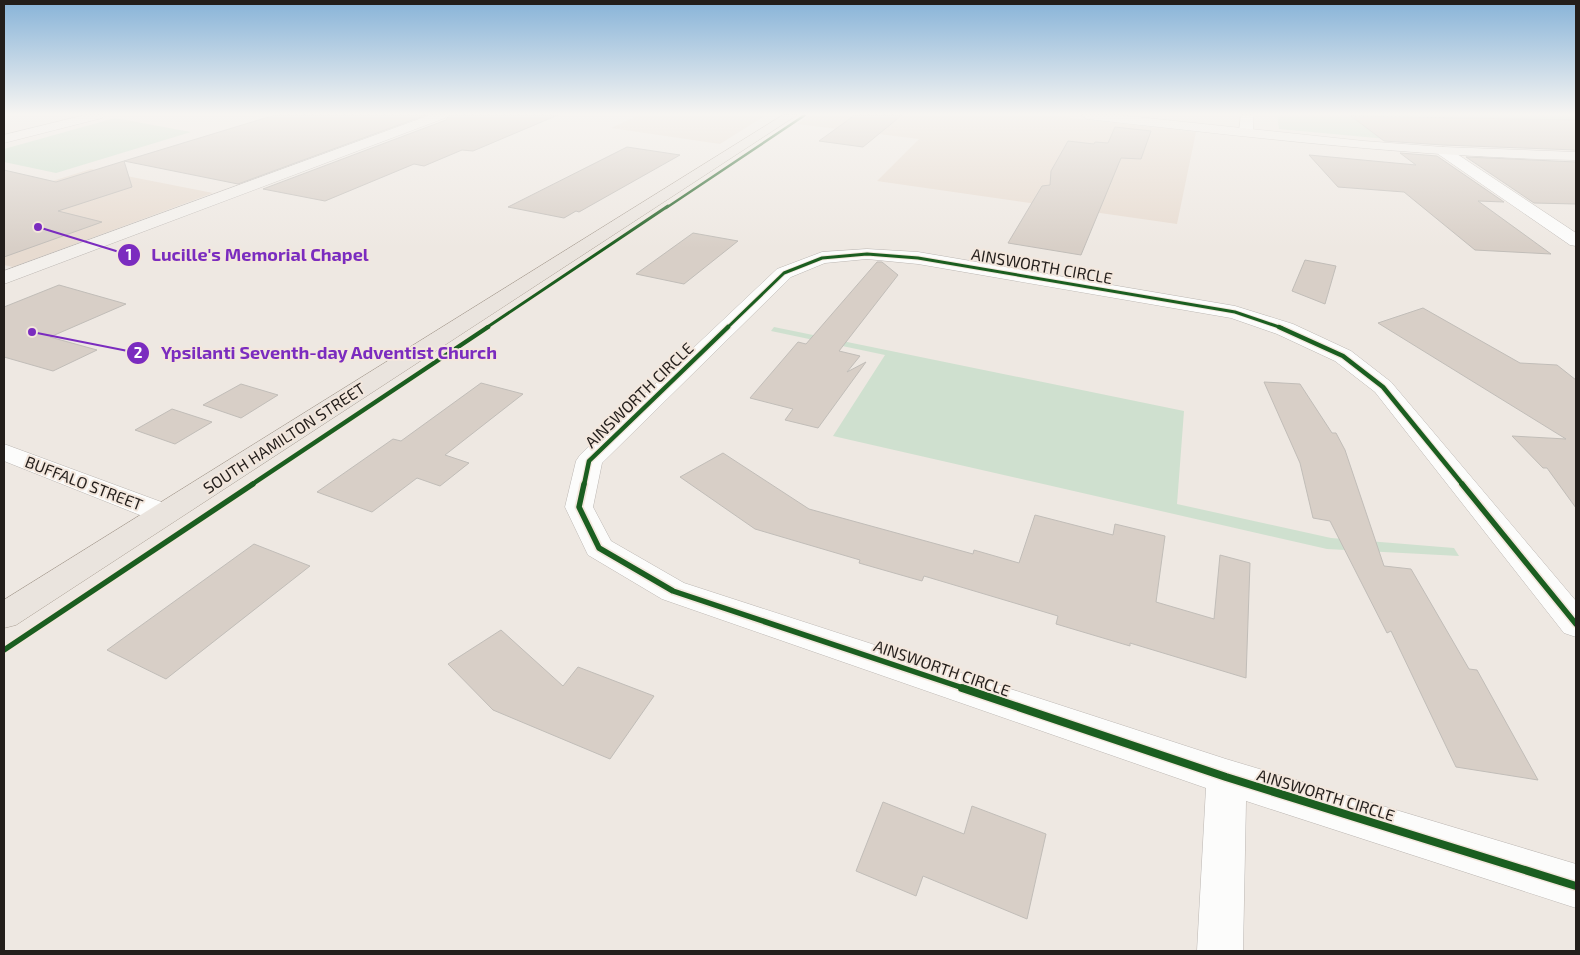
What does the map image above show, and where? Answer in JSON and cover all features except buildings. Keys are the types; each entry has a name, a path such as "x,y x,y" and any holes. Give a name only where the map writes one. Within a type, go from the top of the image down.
{"main road":[{"name":"SOUTH HAMILTON STREET","path":"4,616 721,160"}],"street":[{"path":"4,278 322,160"},
{"path":"1456,160 1576,241"},
{"name":"AINSWORTH CIRCLE","path":"1576,624 1382,387 1343,356 1286,329 1235,312 918,258 867,254 822,258 784,273 589,461 579,507 598,548 673,591 1226,777 1576,886"},
{"name":"BUFFALO STREET","path":"4,452 165,514"},
{"path":"1220,951 1226,777"}],"shaded area":[{"path":"898,160 1190,160 1177,224 877,181"},
{"path":"91,169 213,193 13,267 4,265 4,196"}],"green space":[{"path":"4,160 100,160 56,173 4,162"},
{"path":"774,327 1184,411 1177,504 1331,538 1454,548 1459,556 1327,549 833,436 885,355 771,331"}],"cycle path":[{"path":"4,650 738,160"},
{"path":"1576,624 1383,387 1343,356 1285,329 1235,312 918,258 867,254 822,258 784,273 589,461 579,507 599,548 673,591 1226,777 1576,886"}],"place":[{"name":"Lucille's Memorial Chapel","path":"38,227"},
{"name":"Ypsilanti Seventh-day Adventist Church","path":"32,332"}]}
